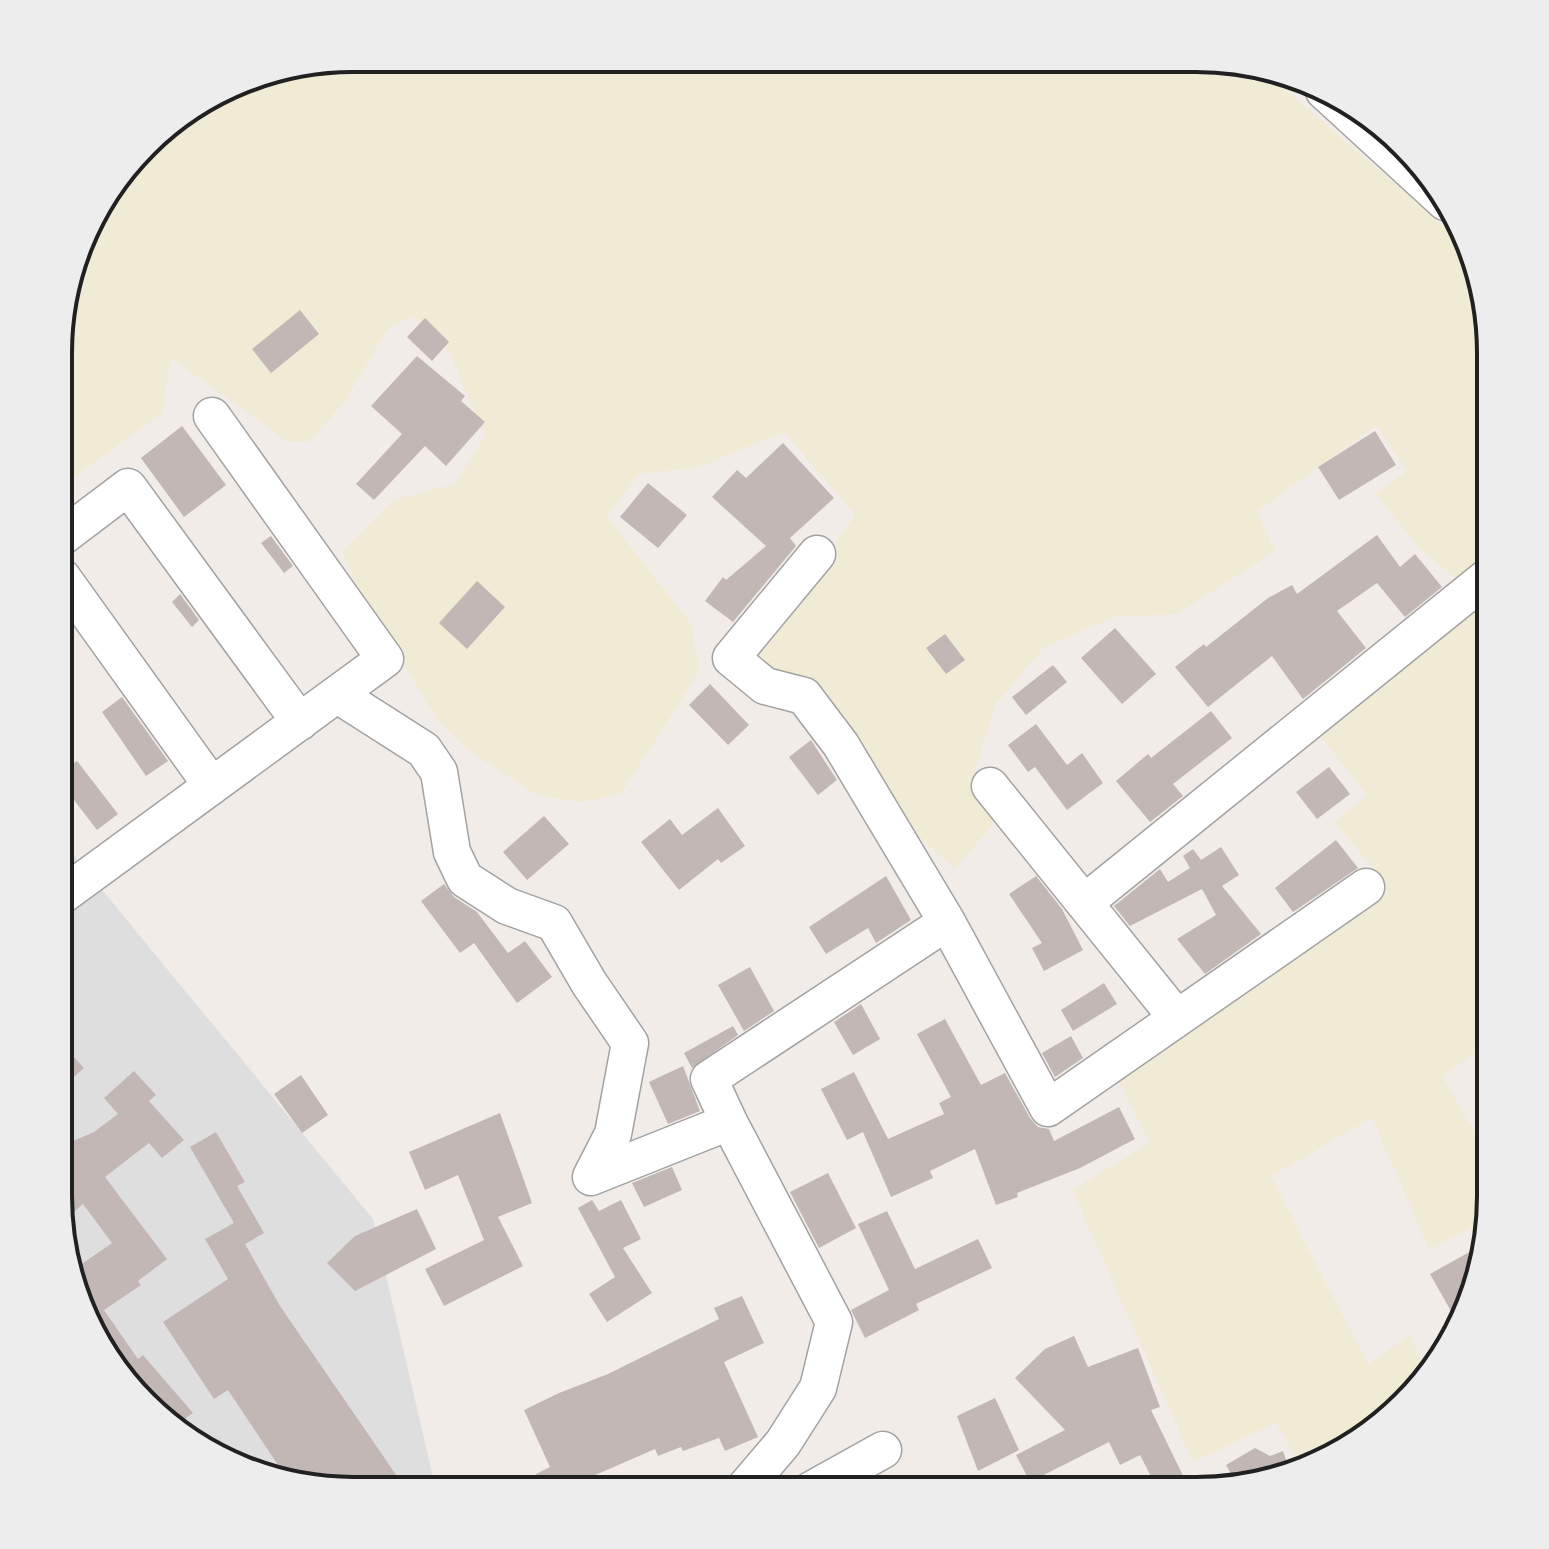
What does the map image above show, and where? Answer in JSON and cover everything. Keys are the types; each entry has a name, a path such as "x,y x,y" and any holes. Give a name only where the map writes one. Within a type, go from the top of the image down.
{"street":[{"path":"1365,128 1404,164"},
{"path":"73,888 385,659 212,416"},
{"path":"72,529 128,487 300,722"},
{"path":"817,554 731,658 765,686 804,696 841,745 947,922 1048,1108 1366,887"},
{"path":"1084,903 1476,586"},
{"path":"72,591 212,786"},
{"path":"338,695 424,750 439,772 452,852 465,879 507,906 554,923 589,983 630,1043 613,1134 591,1177 729,1122"},
{"path":"990,786 1177,1018"},
{"path":"754,1477 783,1443 818,1388 834,1322 709,1079 947,922"},
{"path":"835,1476 883,1450"}],"shaded area":[{"path":"335,73 1233,74 1280,85 1439,222 1456,245 1475,316 1476,571 1460,582 1419,548 1375,493 1407,471 1376,425 1257,512 1275,551 1177,614 1114,617 1044,647 996,704 974,773 999,817 955,869 911,830 818,692 754,660 855,515 784,432 696,468 638,474 607,517 691,624 699,672 621,794 579,802 537,795 468,750 438,721 360,594 342,551 393,500 455,484 485,436 449,352 412,316 389,327 343,404 308,442 288,442 171,358 162,413 72,478 74,316 87,263 93,245 119,197 154,154 197,119 245,93 263,87 298,77"},
{"path":"1473,589 1476,593 1477,1051 1443,1077 1477,1136 1475,1226 1429,1250 1372,1118 1271,1176 1368,1365 1409,1335 1422,1363 1395,1395 1367,1419 1304,1456 1297,1458 1276,1423 1193,1462 1072,1190 1150,1143 1110,1065 1378,874 1334,822 1367,795 1308,721"},
{"path":"73,854 373,1219 433,1477 316,1475 245,1456 182,1419 154,1395 130,1367 93,1304 74,1233"}],"building":[{"path":"300,310 319,334 271,373 252,349"},
{"path":"425,318 449,342 432,361 407,337"},
{"path":"417,356 465,396 461,401 485,422 446,466 425,446 374,500 356,484 402,434 371,406"},
{"path":"182,426 226,485 184,517 141,458"},
{"path":"1375,431 1396,465 1339,500 1318,467"},
{"path":"783,443 834,498 790,538 796,546 733,622 705,601 723,577 726,580 766,546 712,497 737,470 746,478"},
{"path":"648,483 687,515 658,548 620,517"},
{"path":"1377,535 1400,567 1415,554 1442,587 1405,617 1377,583 1337,611 1366,648 1303,699 1272,656 1208,707 1175,667 1204,644 1206,647 1268,598 1292,585 1297,594"},
{"path":"271,536 293,566 284,573 261,543"},
{"path":"477,581 505,607 467,649 439,623"},
{"path":"180,594 199,620 192,627 172,602"},
{"path":"1115,628 1156,674 1122,704 1081,658"},
{"path":"945,634 965,660 946,674 926,648"},
{"path":"1053,665 1067,682 1026,715 1012,697"},
{"path":"710,684 749,725 728,745 689,705"},
{"path":"122,697 168,761 146,776 102,712"},
{"path":"1211,711 1232,738 1173,784 1183,796 1150,822 1116,781 1148,754 1151,758"},
{"path":"1036,724 1067,765 1082,753 1103,783 1067,810 1035,767 1028,772 1008,745"},
{"path":"811,740 837,780 818,795 789,757"},
{"path":"77,761 118,814 97,830 73,798 72,764"},
{"path":"1329,767 1350,794 1317,819 1296,792"},
{"path":"718,808 745,846 721,863 718,859 679,890 641,842 670,819 682,835"},
{"path":"544,816 569,844 527,880 503,852"},
{"path":"1336,840 1358,868 1293,912 1275,888"},
{"path":"1221,847 1239,875 1222,886 1261,934 1205,974 1177,939 1216,915 1202,889 1130,926 1114,906 1160,869 1168,882 1190,868 1183,856 1193,849 1201,860"},
{"path":"886,876 911,920 876,943 868,928 826,954 809,927"},
{"path":"1036,876 1062,909 1083,950 1044,971 1032,948 1042,943 1009,894"},
{"path":"444,884 454,897 477,912 508,953 525,941 552,977 517,1003 474,943 460,953 421,901"},
{"path":"750,967 774,1011 744,1031 718,985"},
{"path":"1104,983 1117,1004 1073,1031 1061,1010"},
{"path":"861,1004 880,1039 853,1055 834,1022"},
{"path":"945,1019 981,1085 1005,1073 1030,1118 1038,1127 1049,1129 1054,1141 1119,1107 1135,1139 1080,1168 1017,1193 1018,1197 996,1205 975,1149 930,1171 933,1178 891,1197 863,1132 847,1140 821,1089 854,1072 888,1139 944,1114 939,1103 951,1097 917,1034"},
{"path":"733,1026 738,1035 692,1068 684,1053"},
{"path":"1071,1036 1083,1058 1055,1077 1042,1053"},
{"path":"73,1056 84,1068 73,1078"},
{"path":"683,1066 700,1111 668,1124 649,1082"},
{"path":"134,1071 156,1095 149,1101 184,1140 162,1158 149,1143 105,1177 167,1259 138,1281 141,1285 104,1310 138,1359 143,1355 193,1413 183,1420 154,1395 119,1352 93,1304 81,1265 112,1243 83,1204 73,1213 73,1141 94,1132 118,1114 104,1098"},
{"path":"301,1075 328,1115 302,1133 274,1094"},
{"path":"500,1113 532,1203 498,1217 523,1266 444,1306 425,1269 484,1240 458,1175 425,1190 409,1152"},
{"path":"216,1132 245,1182 237,1186 264,1233 245,1244 280,1306 398,1477 316,1475 279,1467 228,1390 214,1399 163,1322 228,1279 205,1239 234,1223 190,1147"},
{"path":"672,1167 682,1190 644,1207 632,1183"},
{"path":"828,1173 856,1228 819,1248 790,1192"},
{"path":"592,1200 599,1211 621,1200 641,1239 623,1248 652,1293 607,1322 589,1294 615,1277 578,1208"},
{"path":"417,1209 436,1249 355,1291 327,1263 355,1236"},
{"path":"887,1211 915,1269 978,1239 992,1268 916,1304 919,1310 865,1338 851,1310 889,1290 858,1224"},
{"path":"1472,1251 1452,1312 1430,1274"},
{"path":"742,1296 764,1343 724,1362 758,1437 725,1451 719,1438 658,1456 655,1449 593,1477 537,1477 536,1474 550,1467 524,1410 608,1374 719,1319 714,1308"},
{"path":"1074,1336 1088,1367 1138,1348 1160,1407 1151,1410 1183,1476 1151,1476 1140,1455 1120,1465 1109,1442 1041,1476 1027,1476 1016,1455 1065,1430 1015,1378 1045,1349"},
{"path":"995,1398 1019,1450 978,1471 957,1416"},
{"path":"1255,1448 1270,1456 1283,1451 1287,1462 1233,1475 1226,1465"}]}
